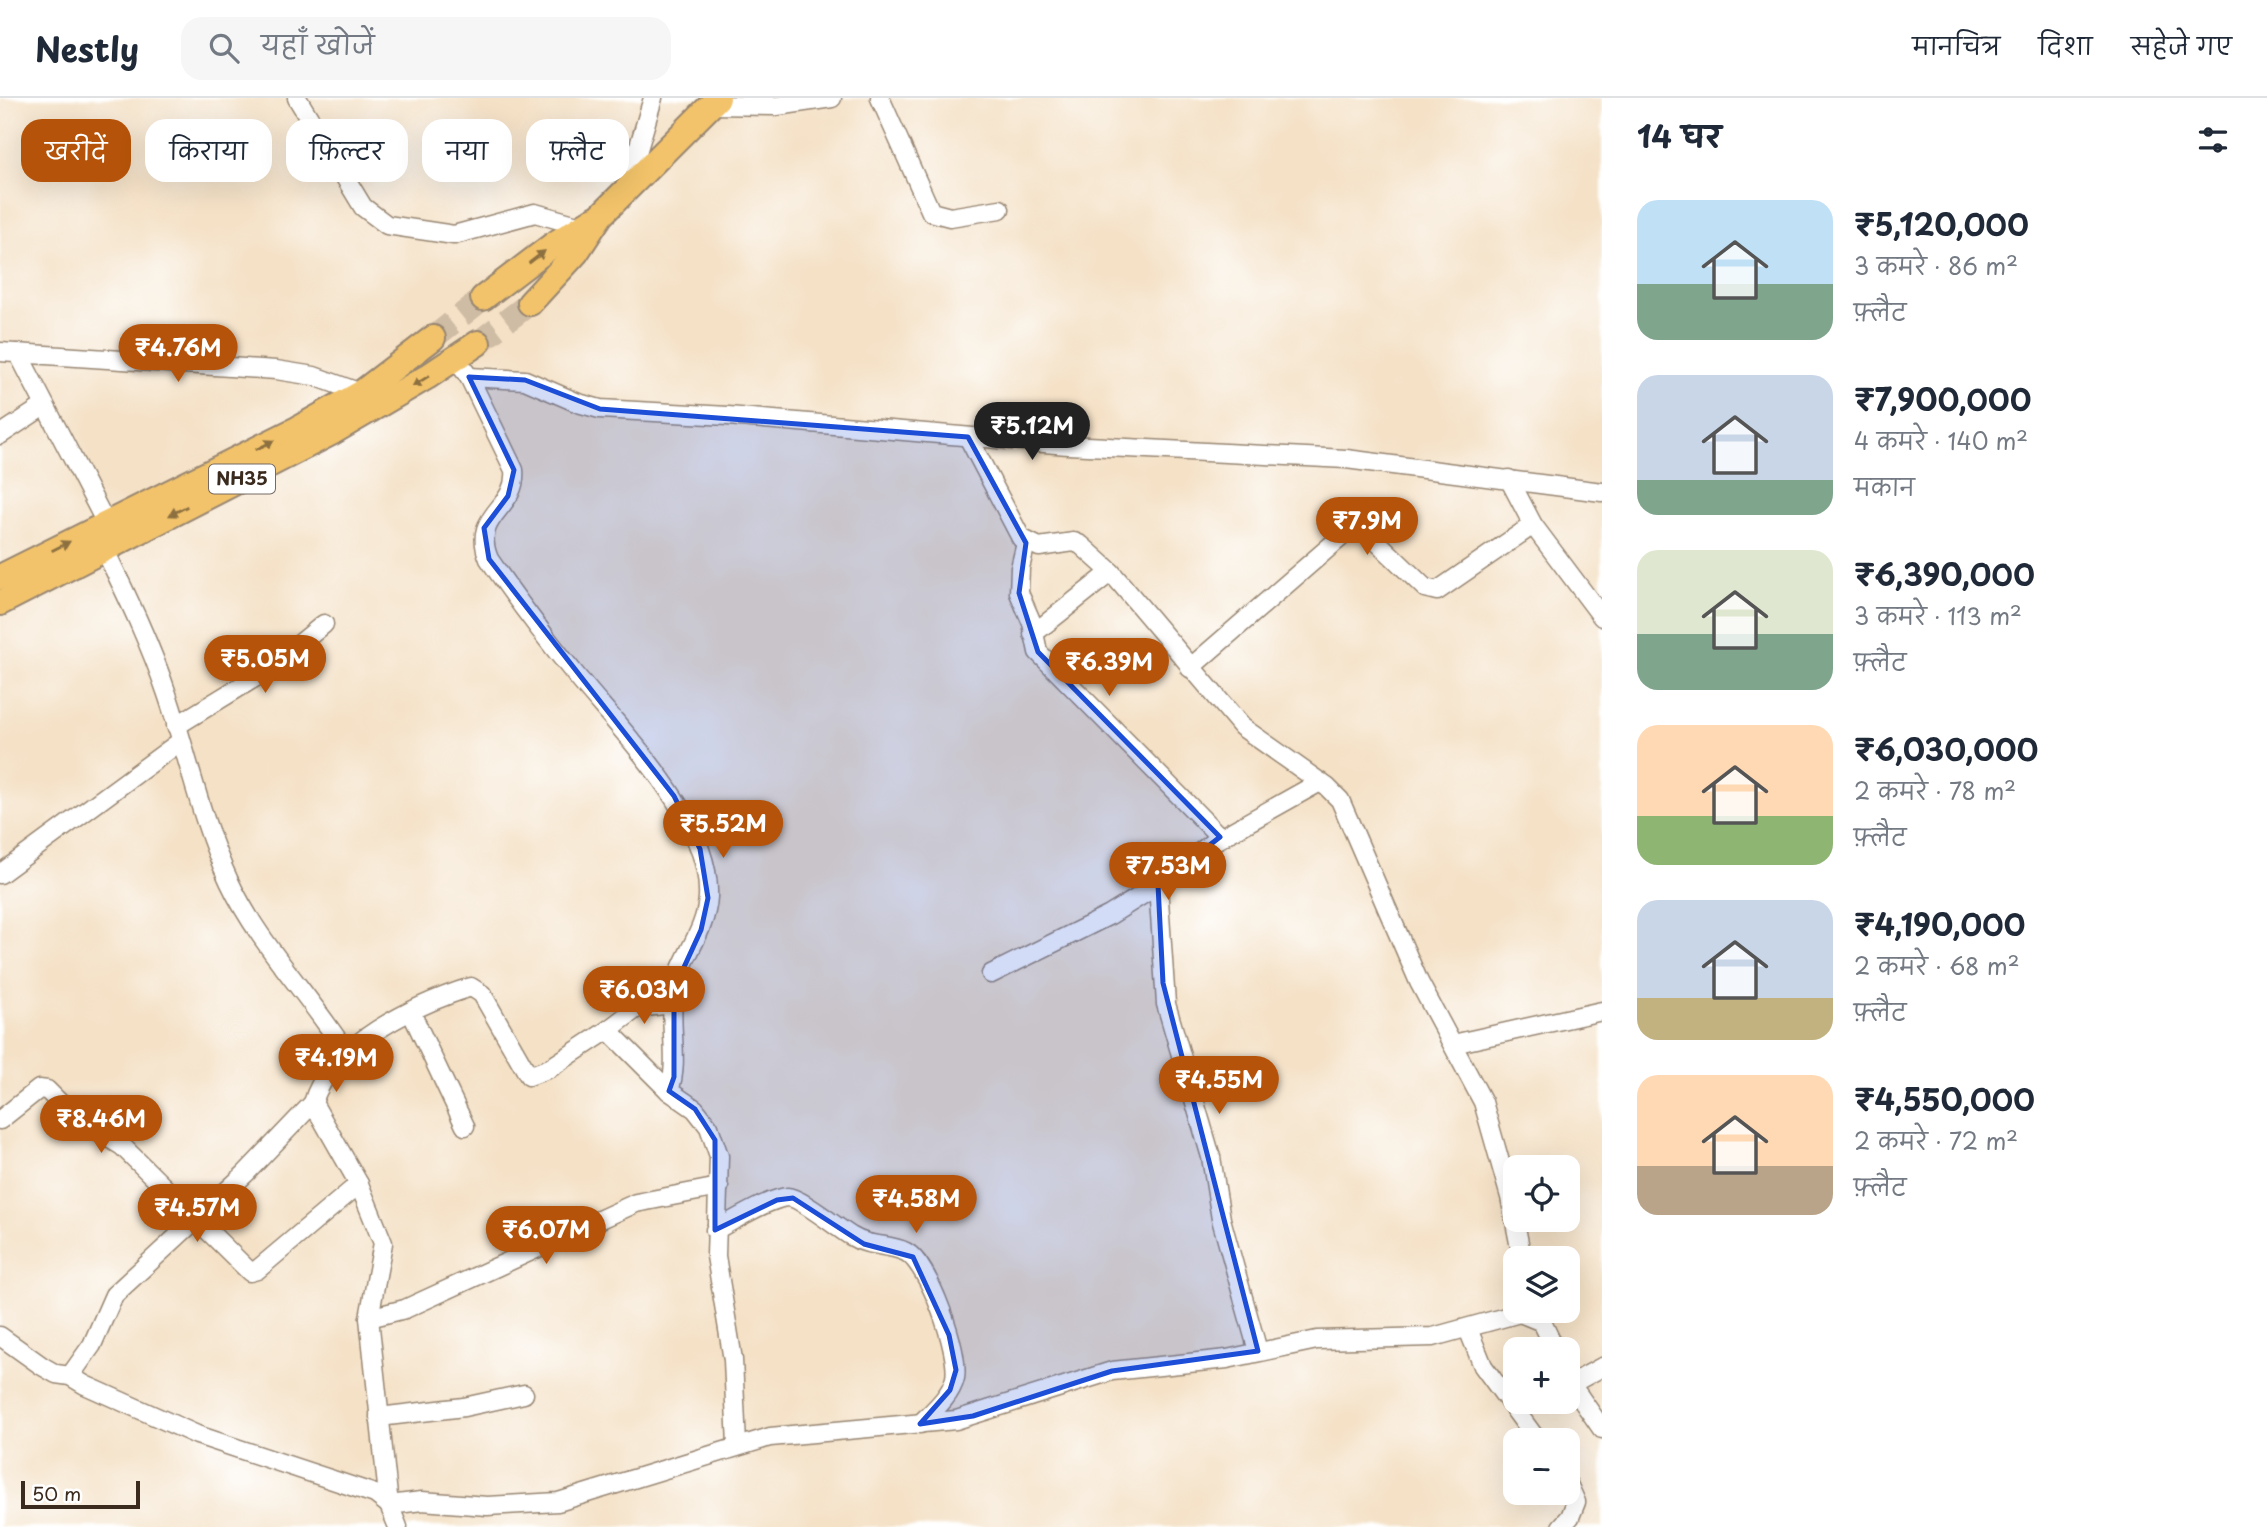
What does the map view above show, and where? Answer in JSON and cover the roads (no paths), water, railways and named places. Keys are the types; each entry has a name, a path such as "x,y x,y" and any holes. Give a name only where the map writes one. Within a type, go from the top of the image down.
{"highway":[{"path":"483,298 591,223 715,101"},
{"path":"530,303 576,253 591,223"},
{"name":"NH35","path":"0,603 102,534 361,393 433,338"},
{"name":"NH35","path":"0,577 333,432 462,368 478,343"}],"street":[{"path":"297,98 363,207 387,225 454,235 536,213 591,223"},
{"path":"626,191 653,98"},
{"path":"715,101 777,106 832,98"},
{"path":"880,98 906,149 920,191 931,212 950,217 1000,209"},
{"path":"9,352 276,370 314,376 361,393"},
{"path":"9,352 44,406 143,628 198,800 230,884 258,932 322,1015 345,1052"},
{"path":"462,368 525,380 578,403 600,408 728,416 968,438 1346,459 1602,492"},
{"path":"462,368 514,470 515,478 508,496 484,528 483,546 489,559 565,662 674,796 699,849 707,876 708,898 701,930 676,982 672,1004 674,1077 669,1091"},
{"path":"0,435 44,406"},
{"path":"968,438 1017,532 1026,543 1039,547 1074,542 1088,550 1111,572 1242,727 1334,793 1347,812 1419,982 1488,1113 1520,1246"},
{"path":"1509,479 1533,525 1602,616"},
{"path":"1190,668 1349,530 1365,530 1425,588 1437,591 1533,525"},
{"path":"1026,543 1018,584 1042,658 1220,837"},
{"path":"1033,634 1111,572"},
{"path":"0,874 324,624"},
{"path":"991,974 1090,926 1158,886 1220,837 1320,782"},
{"path":"1158,886 1166,1004 1211,1157 1221,1219 1258,1351"},
{"path":"71,1376 92,1345 114,1296 276,1143 313,1103 320,1082 345,1052 411,1012 467,988 475,988 482,994 525,1073 534,1076 608,1030 637,1008 672,1004"},
{"path":"411,1012 466,1126"},
{"path":"1453,1044 1602,1012"},
{"path":"608,1030 669,1091 695,1109 709,1127 719,1156 715,1230 733,1360 737,1445"},
{"path":"0,1120 36,1091 44,1089 73,1116 122,1146 244,1270 254,1272 359,1184"},
{"path":"313,1103 359,1184 383,1243 369,1318 388,1505 398,1527"},
{"path":"369,1318 405,1309 643,1201 719,1187"},
{"path":"715,1230 777,1200 793,1198 864,1244 898,1250 913,1256 925,1273 949,1335 956,1370 950,1390 920,1424"},
{"path":"0,1336 56,1374 71,1376 85,1385 197,1435 325,1475 375,1494 388,1505 422,1501 487,1506 558,1502 737,1445 797,1434 920,1424 973,1416 1112,1371 1227,1359 1317,1340 1414,1339 1468,1329 1503,1318"},
{"path":"1468,1329 1483,1366 1528,1428"},
{"path":"1580,1377 1602,1367"},
{"path":"379,1417 464,1407 524,1394"},
{"path":"1580,1398 1602,1429"},
{"path":"1561,1527 1570,1517 1575,1505"}],"tunnel":[{"path":"433,338 483,298"},
{"path":"478,343 530,303"}]}
